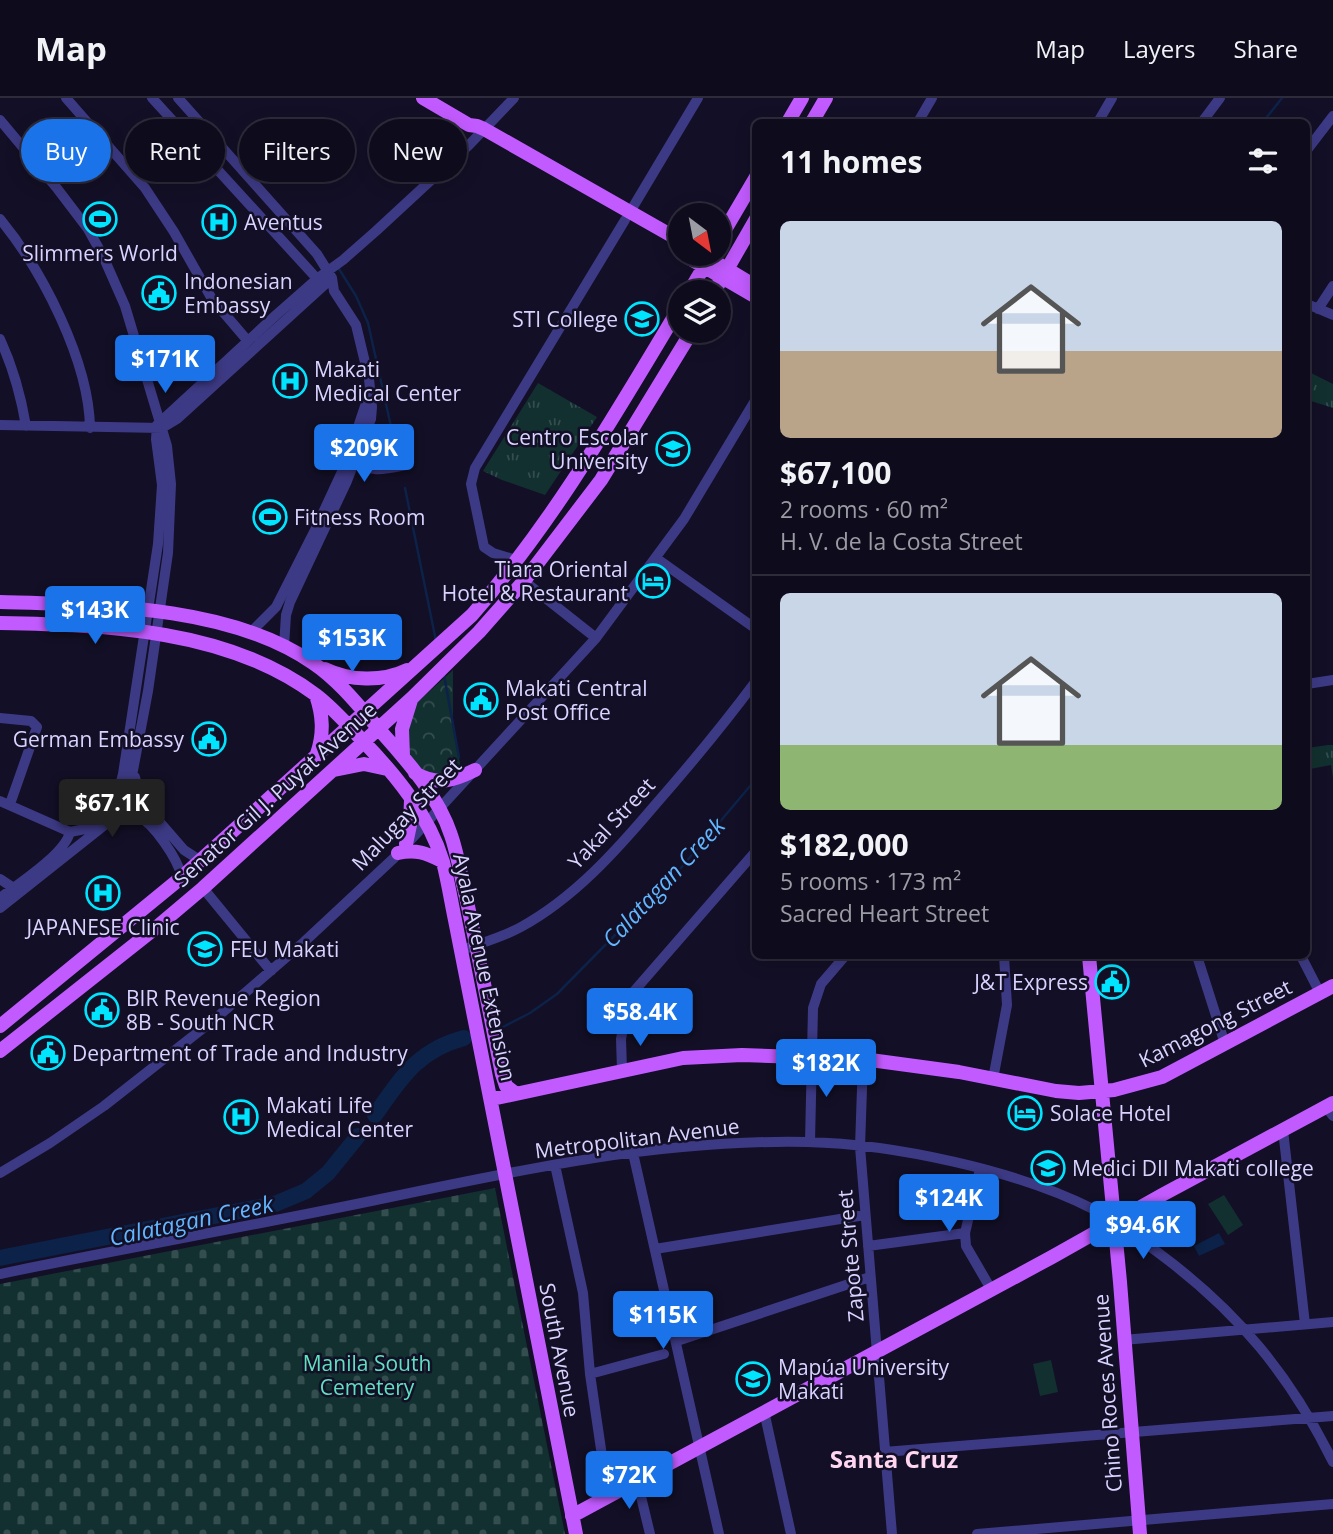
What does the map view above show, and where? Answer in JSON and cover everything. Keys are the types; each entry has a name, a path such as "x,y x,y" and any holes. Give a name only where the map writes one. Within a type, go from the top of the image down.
{"main road":[{"path":"423,98 627,216 668,244"},
{"path":"790,119 802,98"},
{"path":"814,119 826,98"},
{"path":"732,218 752,184"},
{"path":"627,216 668,236"},
{"path":"721,280 752,226"},
{"path":"717,266 752,294"},
{"path":"725,273 752,284"},
{"name":"Senator Gil J. Puyat Avenue","path":"0,1026 182,877 472,615 581,472 668,327"},
{"name":"Senator Gil J. Puyat Avenue","path":"0,1051 203,888 412,698 479,632 524,581 601,480 685,343"},
{"path":"0,602 154,611 220,622 284,646 331,672 366,679 403,672 420,664"},
{"name":"Ayala Avenue Extension","path":"0,623 47,624 150,633 222,649 274,669 316,695 364,742 411,799 426,822 442,861 469,948 502,1074 506,1086 515,1093"},
{"name":"Ayala Avenue Extension","path":"314,663 364,712 403,756 439,808 452,836 505,1174"},
{"path":"316,695 323,731 316,755"},
{"path":"403,756 402,729 412,698"},
{"path":"330,772 364,764 387,769"},
{"path":"414,772 424,778 442,782 457,779 475,770"},
{"path":"411,799 410,825 402,849 426,853 442,861"},
{"name":"Chino Roces Avenue","path":"1089,959 1139,1528"},
{"name":"Kamagong Street","path":"492,1099 697,1056 863,1059 911,1064 1056,1091 1101,1092 1135,1086 1162,1077 1333,986"},
{"name":"Ayala Avenue Extension","path":"492,1099 502,1074"},
{"path":"572,1516 1052,1258 1283,1130 1331,1109"},
{"name":"South Avenue","path":"505,1174 576,1534"}],"street":[{"path":"66,98 145,188 212,299 247,341"},
{"path":"152,98 325,278"},
{"path":"178,98 302,234 325,278 356,325 370,391 347,481 290,601 286,615 284,646"},
{"path":"0,425 90,428 159,426 177,419 477,130 514,98"},
{"path":"516,560 493,553 484,547 471,487 475,468 698,98"},
{"path":"920,119 932,98"},
{"path":"1100,119 1112,98"},
{"path":"1204,119 1220,98"},
{"path":"1310,146 1333,116"},
{"path":"0,120 57,187 88,229 103,256 125,306 159,426 162,485 154,611 120,805 85,829 70,832 5,802 37,727 35,723 0,718"},
{"path":"0,219 29,259 66,332 86,392 90,428"},
{"path":"159,426 247,341 325,278"},
{"path":"1318,309 1333,286"},
{"path":"1310,305 1333,315"},
{"path":"0,339 10,361 26,426"},
{"name":"Malugay Street","path":"0,1173 104,1106 192,1037 271,971 402,849 596,638 684,519 752,406"},
{"path":"351,461 372,470"},
{"path":"251,632 276,607 351,461"},
{"path":"347,481 356,473 406,465"},
{"path":"656,558 752,626"},
{"path":"524,581 596,638"},
{"path":"0,898 17,890 120,805 134,770 150,633"},
{"path":"1310,684 1333,680"},
{"name":"Yakal Street","path":"469,948 519,929 566,896 604,862 678,779 752,686"},
{"path":"134,770 139,792 151,812 184,850 201,860"},
{"path":"120,805 151,812"},
{"path":"120,805 146,821 175,857 182,877"},
{"path":"0,908 68,841 70,832"},
{"path":"622,1070 621,1039 629,997 752,856"},
{"path":"0,879 17,890"},
{"path":"203,888 271,971"},
{"path":"810,1142 813,1008 821,984 842,959"},
{"path":"993,1079 1007,1005 1004,959"},
{"path":"1198,959 1211,1008 1225,1044"},
{"path":"1303,959 1320,993"},
{"name":"Zapote Street","path":"863,1059 860,1147 892,1534"},
{"path":"1283,1130 1305,1324"},
{"name":"Metropolitan Avenue","path":"0,1274 505,1174 633,1153 714,1144 810,1142 860,1147 939,1159 980,1169 1094,1209 1189,1276 1217,1301 1288,1382 1311,1418 1333,1462"},
{"path":"633,1153 719,1534"},
{"path":"555,1165 583,1293 590,1374 608,1497"},
{"path":"980,1169 965,1233 966,1245 991,1289"},
{"path":"655,1249 865,1215"},
{"path":"868,1246 965,1233"},
{"path":"677,1341 870,1277"},
{"path":"1124,1340 1333,1322"},
{"path":"590,1374 664,1354"},
{"path":"764,1411 791,1534"},
{"path":"884,1452 1333,1416"},
{"path":"637,1480 650,1534"},
{"path":"977,1534 1139,1528 1333,1504"}],"green space":[{"path":"1310,372 1333,384 1333,408 1311,401"},
{"path":"538,383 597,417 545,495 483,471"},
{"path":"453,670 453,725 462,774 442,782 404,757 402,716"},
{"path":"1333,745 1333,778 1331,765 1310,769 1310,748"},
{"name":"Manila South Cemetery","path":"495,1188 565,1534 0,1534 0,1284"},
{"path":"1224,1195 1243,1225 1228,1235 1208,1204"},
{"path":"1051,1360 1058,1392 1040,1396 1033,1364"}],"water":[{"path":"1219,1233 1225,1244 1199,1256 1194,1246"}],"waterway":[{"name":"Calatagan Creek","path":"1265,119 1282,98"},
{"path":"339,269 356,296 368,323 398,458"},
{"path":"405,488 436,641"},
{"path":"444,675 459,757"},
{"name":"Calatagan Creek","path":"499,1029 530,1013 557,994 680,869 752,784"},
{"name":"Calatagan Creek","path":"464,1038 471,1036"},
{"name":"Calatagan Creek","path":"375,1115 402,1078 422,1058 448,1043 464,1038"},
{"name":"Calatagan Creek","path":"0,1258 275,1204 306,1191 328,1173 358,1136"}],"place":[{"name":"Slimmers World","path":"100,219"},
{"name":"Aventus","path":"219,222"},
{"name":"Indonesian Embassy","path":"159,293"},
{"name":"STI College","path":"642,319"},
{"name":"Makati Medical Center","path":"290,381"},
{"name":"Centro Escolar University","path":"673,449"},
{"name":"Fitness Room","path":"270,517"},
{"name":"Tiara Oriental Hotel & Restaurant","path":"653,581"},
{"name":"Makati Central Post Office","path":"481,700"},
{"name":"German Embassy","path":"209,739"},
{"name":"JAPANESE Clinic","path":"103,893"},
{"name":"FEU Makati","path":"205,949"},
{"name":"J&T Express","path":"1112,982"},
{"name":"BIR Revenue Region 8B - South NCR","path":"102,1010"},
{"name":"Department of Trade and Industry","path":"48,1053"},
{"name":"Solace Hotel","path":"1025,1113"},
{"name":"Makati Life Medical Center","path":"241,1117"},
{"name":"Medici DII Makati college","path":"1048,1168"},
{"name":"Mapúa University Makati","path":"753,1379"}],"district":[{"name":"Santa Cruz","path":"894,1458"}]}
